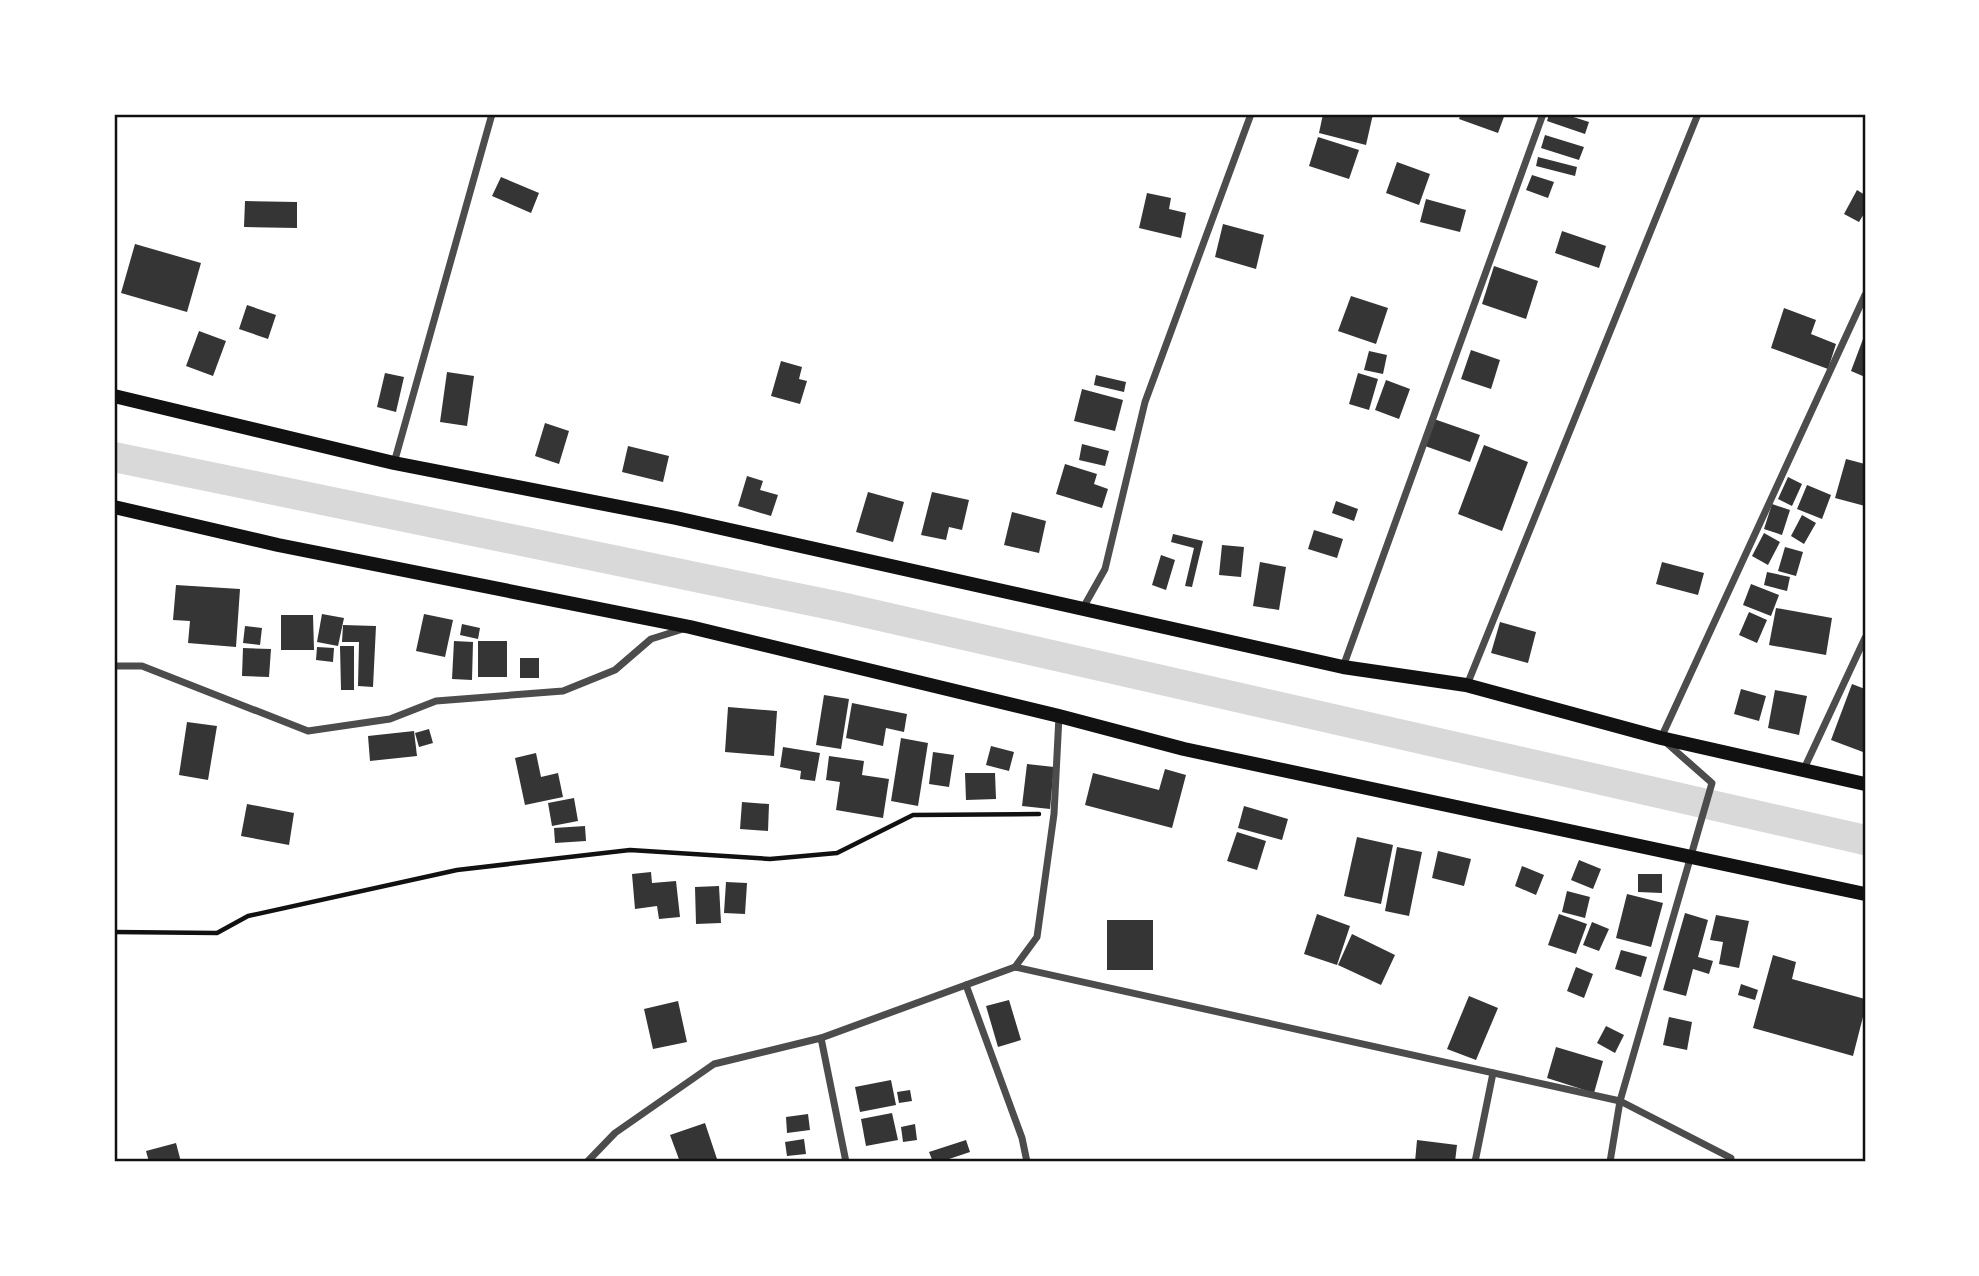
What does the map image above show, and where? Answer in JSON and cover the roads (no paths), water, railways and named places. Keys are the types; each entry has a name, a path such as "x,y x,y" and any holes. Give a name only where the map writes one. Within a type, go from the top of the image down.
{"main road":[{"path":"114,396 394,463 676,518 1343,667 1466,685 1661,738 1865,784"},
{"path":"114,507 278,545 690,627 1059,716 1184,750 1865,894"}],"street":[{"path":"394,463 492,114"},
{"path":"1083,609 1105,569 1145,402 1251,114"},
{"path":"1343,667 1543,114"},
{"path":"1466,685 1698,114"},
{"path":"1610,1162 1620,1101 1712,783 1661,738 1865,295"},
{"path":"114,666 142,666 308,731 390,719 436,701 564,691 615,670 651,639 690,627"},
{"path":"1802,771 1865,638"},
{"path":"1015,967 1037,937 1054,814 1059,716"},
{"path":"587,1162 615,1133 714,1064 821,1038 1015,967 1620,1101 1731,1158 1730,1162"},
{"path":"966,985 1022,1138 1027,1162"},
{"path":"821,1038 846,1162"},
{"path":"1475,1162 1493,1073"}],"waterway":[{"path":"114,457 841,607 1865,840"}]}
